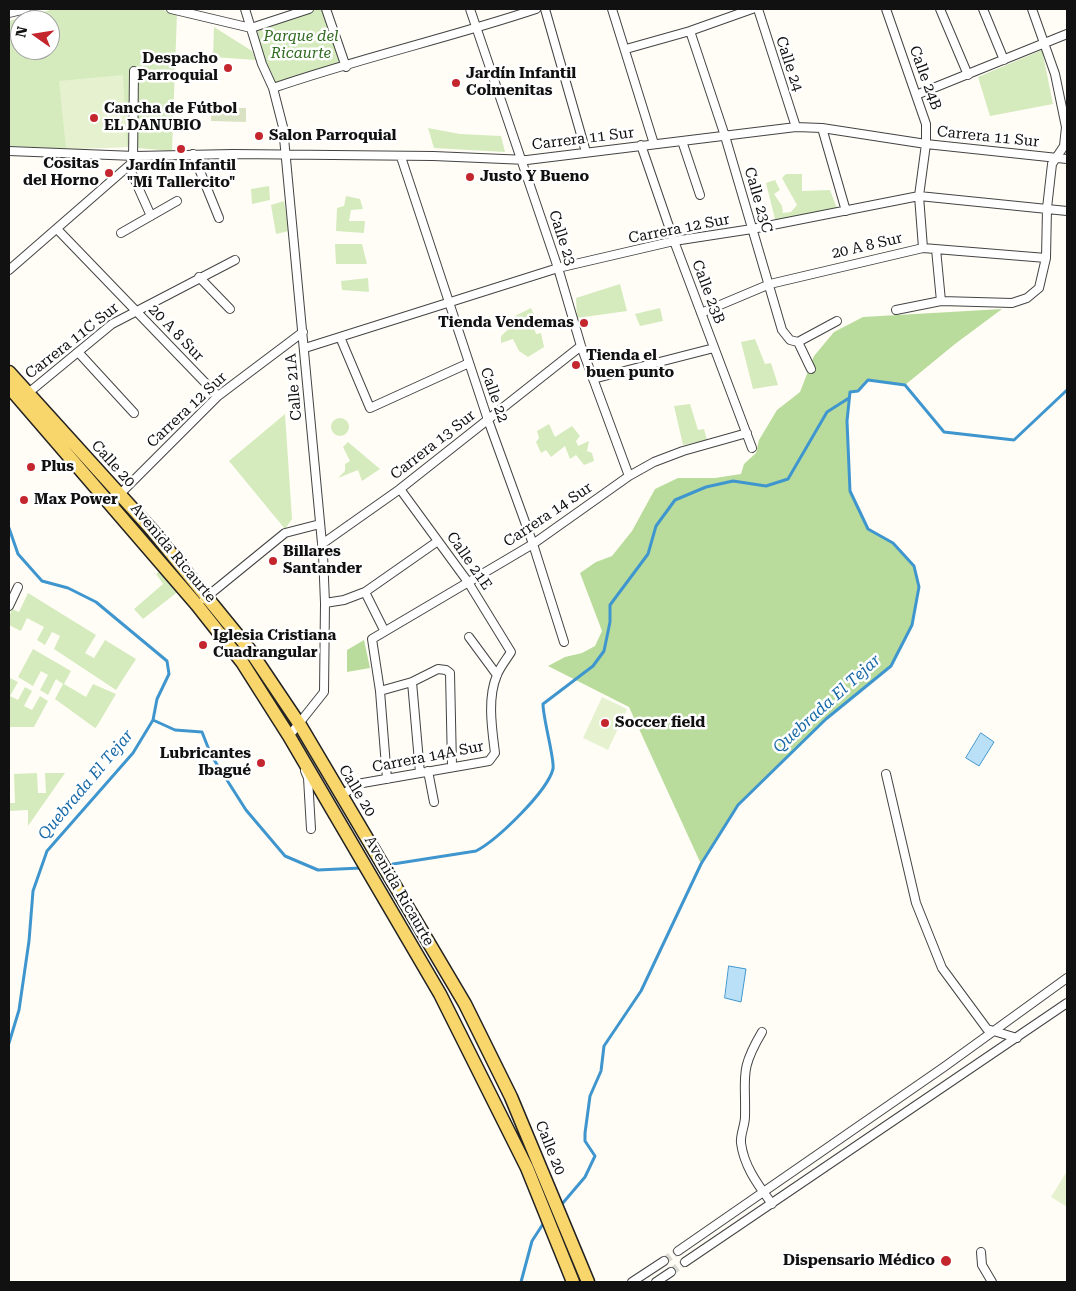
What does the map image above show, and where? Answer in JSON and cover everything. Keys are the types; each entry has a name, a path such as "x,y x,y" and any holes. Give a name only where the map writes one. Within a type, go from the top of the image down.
{"main road":[{"name":"Calle 20","path":"9,372 152,530 201,601 249,650 300,725 340,796 465,1004 512,1097 588,1282"},
{"name":"Avenida Ricaurte","path":"9,387 201,601 290,736 440,994 527,1168 573,1282"}],"street":[{"path":"9,13 26,9"},
{"path":"171,9 251,28 308,9"},
{"name":"Calle 21A","path":"245,9 262,64 273,88 283,127 322,544 325,603 324,692 290,736"},
{"path":"326,9 346,67"},
{"name":"Calle 23","path":"470,9 511,136 558,268 580,346 629,476"},
{"path":"273,88 346,67 414,44 478,29 536,9"},
{"path":"545,9 586,152"},
{"path":"612,9 654,144"},
{"path":"626,49 690,31 752,9"},
{"name":"Calle 24","path":"758,9 796,127"},
{"name":"Calle 24B","path":"886,9 926,124 926,144 919,196 923,248"},
{"path":"940,9 968,75"},
{"path":"983,9 1004,60"},
{"path":"896,310 941,302 1012,303 1027,298 1039,288 1046,258 1047,208 1055,158 1064,146 1066,127 1062,99 1046,44 1032,9"},
{"name":"Calle 23C","path":"690,31 725,136 782,330 790,340 798,342 811,369"},
{"path":"916,95 1067,34"},
{"path":"9,270 129,167 135,156 134,71"},
{"name":"Carrera 11 Sur","path":"9,151 135,156 193,154 521,160 796,127 822,128 926,144 1067,159"},
{"path":"822,128 846,212"},
{"path":"682,141 700,195"},
{"name":"Calle 23B","path":"641,145 674,241 752,448"},
{"path":"193,154 219,218"},
{"name":"Calle 22","path":"401,157 488,420 533,544 564,642"},
{"path":"129,167 151,216"},
{"name":"Carrera 12 Sur","path":"305,348 558,268 674,241 846,212 919,196 1067,210"},
{"path":"121,233 177,201"},
{"name":"20 A 8 Sur","path":"57,229 218,396"},
{"name":"20 A 8 Sur","path":"701,313 770,284 923,248 1046,258"},
{"path":"936,249 941,302"},
{"name":"20 A 8 Sur","path":"134,310 234,260"},
{"path":"199,277 230,309"},
{"name":"Carrera 11C Sur","path":"28,394 112,324 134,310"},
{"path":"798,342 837,321"},
{"name":"Carrera 12 Sur","path":"119,495 218,396 303,332"},
{"path":"340,337 369,407 372,408 469,363"},
{"name":"Carrera 13 Sur","path":"322,544 400,489 580,346"},
{"path":"593,379 714,348"},
{"path":"78,352 134,412"},
{"name":"Carrera 14 Sur","path":"380,691 372,639 384,630 533,544 629,476 654,462 683,451 746,433"},
{"name":"Calle 21E","path":"400,489 468,582 511,652 497,675"},
{"path":"201,601 285,533 320,524"},
{"path":"325,603 344,600 365,592 438,541"},
{"path":"9,606 18,587"},
{"path":"365,592 384,630"},
{"path":"470,637 497,675"},
{"path":"387,780 380,691 412,682 438,669 446,670 450,674 452,766"},
{"name":"Carrera 14A Sur","path":"340,796 357,784 489,761 493,757 492,706 497,675"},
{"path":"412,682 424,772 434,802"},
{"path":"302,758 308,778 311,829"},
{"path":"886,774 916,903 942,968 987,1029 1017,1038"},
{"path":"678,1251 944,1068 1067,978"},
{"path":"685,1262 1067,1003"},
{"path":"762,1032 749,1055 743,1075 745,1118 741,1142 749,1170 772,1204"},
{"path":"944,1068 953,1079"},
{"path":"980,1252 982,1265 992,1282"},
{"path":"634,1282 663,1261 670,1273 656,1282"}],"green space":[{"path":"158,9 177,13 172,151 127,147 66,149 9,146 9,21 10,60 60,60 60,10 50,10"},
{"name":"Parque del Ricaurte","path":"316,9 323,9 340,64 274,85 255,30"},
{"path":"214,27 252,51 256,60 213,57"},
{"path":"1042,50 1053,104 990,116 978,77"},
{"name":"Cancha de Fútbol EL DANUBIO","path":"123,75 127,147 66,149 59,81"},
{"path":"211,108 246,108 246,122 211,121"},
{"path":"428,128 460,134 501,136 505,152 434,148"},
{"path":"786,174 802,174 802,191 830,190 838,211 776,223 766,183 775,180 780,190 774,194 782,206 783,213 791,212 797,205 782,178"},
{"path":"269,186 270,200 252,204 251,189"},
{"path":"346,196 360,199 363,209 351,210 349,221 365,221 364,233 336,231 337,208 344,206"},
{"path":"284,201 289,231 276,234 271,205"},
{"path":"335,244 362,244 367,264 336,264"},
{"path":"368,278 369,292 342,290 341,281"},
{"path":"620,284 627,311 577,318 576,298"},
{"path":"531,308 537,322 533,325 536,334 541,333 544,347 528,357 519,351 513,339 501,343 501,336 512,326 511,318"},
{"path":"660,308 663,321 640,326 635,314"},
{"path":"1002,309 905,385 868,380 860,389 850,392 847,421 850,491 868,529 893,543 914,566 919,587 912,625 891,666 826,719 738,805 701,864 629,707 548,666 565,657 582,653 595,646 602,631 580,573 596,562 612,556 632,531 655,489 678,478 715,478 741,474 744,464 756,453 759,440 777,410 800,392 814,356 834,332 863,317"},
{"path":"755,339 765,364 771,363 778,385 753,389 741,342"},
{"path":"690,404 698,430 704,429 707,440 683,445 674,406"},
{"path":"285,414 292,519 285,529 229,461"},
{"path":"340,418 348,423 349,427 344,435 340,436 332,431 331,427 336,419"},
{"path":"549,424 555,437 572,426 580,436 576,441 578,446 589,441 587,451 592,453 594,461 584,465 576,455 570,459 565,446 551,457 546,450 541,453 536,442 539,438 537,431"},
{"path":"348,442 380,469 362,481 358,470 338,478 345,471 345,464 350,461 343,447"},
{"path":"163,569 180,590 143,619 134,609 163,584 156,574"},
{"path":"28,593 96,635 85,653 94,658 105,640 136,659 116,690 54,649 60,636 52,632 45,645 37,640 44,627 27,618 21,631 9,625 12,609 19,612"},
{"path":"364,640 370,668 347,672 347,650"},
{"path":"33,649 71,671 64,684 86,697 93,684 116,694 95,728 55,699 63,684 56,679 48,695 40,690 48,675 41,671 33,686 18,677"},
{"path":"10,678 18,682 10,696 18,700 25,687 32,691 24,706 32,710 40,696 48,701 34,727 9,727"},
{"name":"Soccer field","path":"602,697 627,709 608,750 583,738"},
{"path":"37,773 38,793 46,793 45,773 65,773 28,826 28,810 9,811 9,803 15,803 14,774"},
{"path":"1067,1171 1067,1207 1051,1197"}],"water":[{"path":"981,733 994,742 979,766 966,758"},
{"path":"729,966 746,969 741,1002 725,998"}],"waterway":[{"name":"Quebrada El Tejar","path":"562,1204 585,1177 595,1156 585,1141 585,1133 590,1096 601,1071 604,1046 641,991 701,864 738,805 826,719 891,666 912,625 919,587 914,566 893,543 868,529 850,491 847,421 850,392 858,391 868,380 905,385 944,432 1014,440 1067,390"},
{"path":"393,864 476,851 496,837 532,802 549,779 553,769 543,704 593,666 604,651 610,622 610,605 648,554 656,526 675,500 706,487 733,481 766,486 788,479 827,412 849,398"},
{"name":"Quebrada El Tejar","path":"9,528 18,554 42,581 68,588 96,602 167,661 169,674 157,699 153,720 175,730 202,732 211,755 246,810 285,856 318,870 361,868"},
{"name":"Quebrada El Tejar","path":"9,1043 19,1010 29,941 33,891 47,851 133,753 153,720"},
{"path":"521,1282 532,1241 543,1224"}],"tunnel":[{"path":"664,1261 678,1251"},
{"path":"671,1272 685,1262"}],"place":[{"name":"Despacho Parroquial","path":"228,68"},
{"name":"Jardín Infantil Colmenitas","path":"456,83"},
{"name":"Cancha de Fútbol EL DANUBIO","path":"94,118"},
{"name":"Salon Parroquial","path":"259,136"},
{"name":"Jardín Infantil \"Mi Tallercito\"","path":"181,149"},
{"name":"Cositas del Horno","path":"109,173"},
{"name":"Justo Y Bueno","path":"470,177"},
{"name":"Tienda Vendemas","path":"584,323"},
{"name":"Tienda el buen punto","path":"576,365"},
{"name":"Plus","path":"31,467"},
{"name":"Max Power","path":"24,500"},
{"name":"Billares Santander","path":"273,561"},
{"name":"Iglesia Cristiana Cuadrangular","path":"203,645"},
{"name":"Soccer field","path":"605,723"},
{"name":"Lubricantes Ibagué","path":"261,763"},
{"name":"Dispensario Médico","path":"946,1261"}]}
